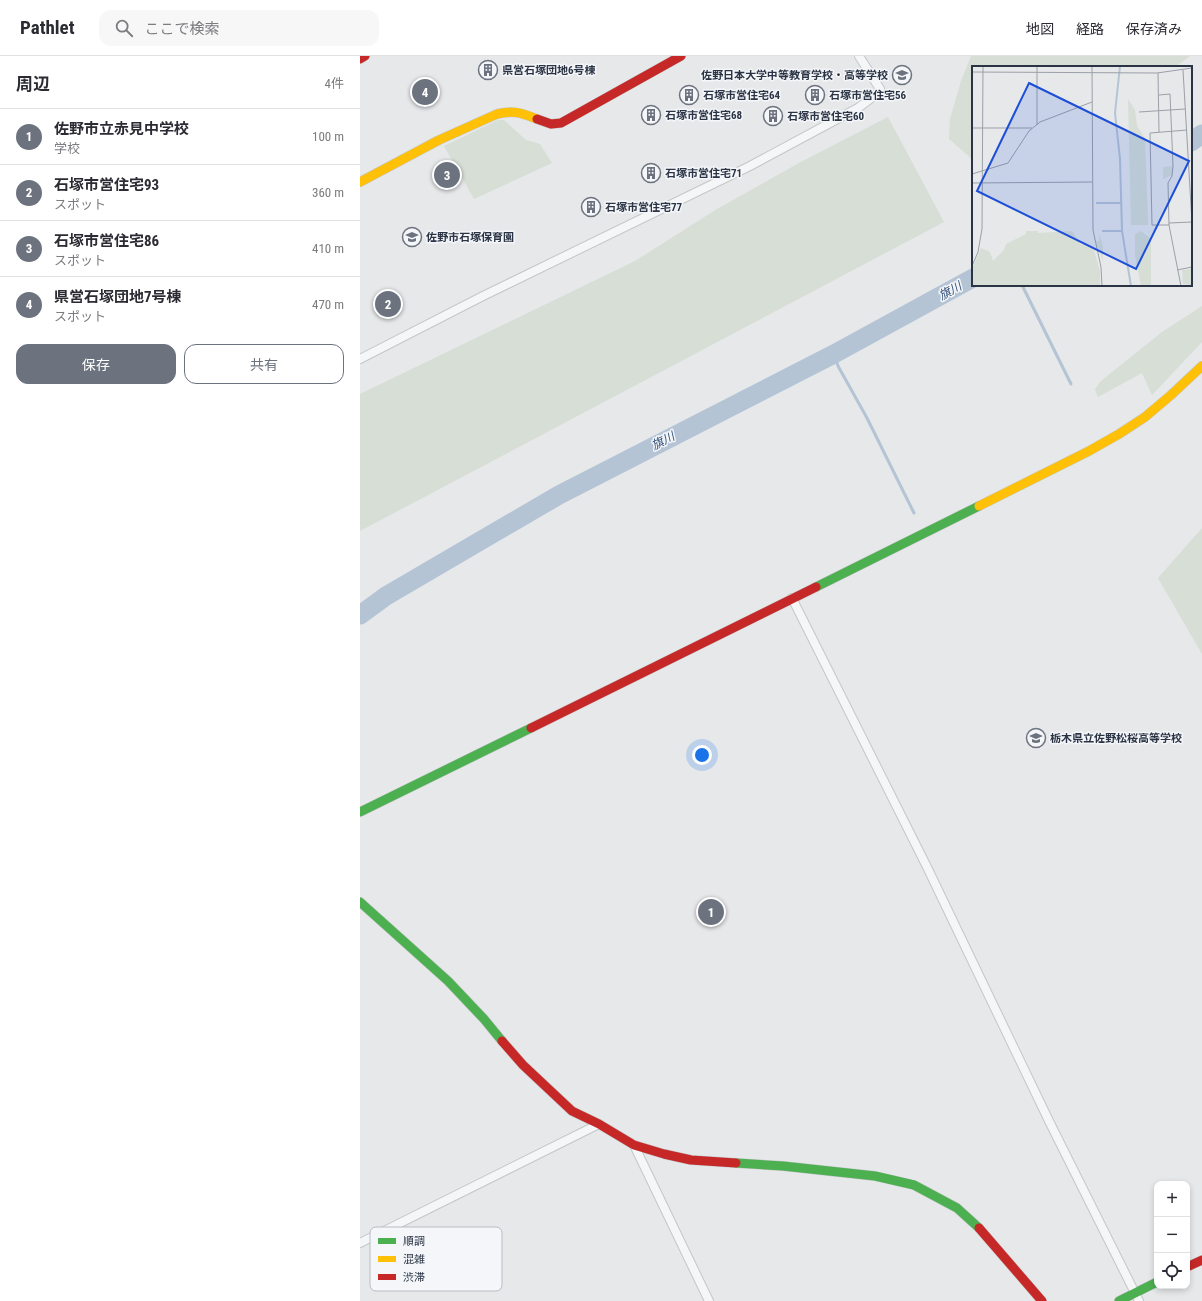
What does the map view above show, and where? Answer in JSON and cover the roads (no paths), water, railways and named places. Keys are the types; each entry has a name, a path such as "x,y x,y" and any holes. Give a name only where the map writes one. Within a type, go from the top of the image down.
{"street":[{"path":"360,58 365,56"},
{"path":"360,182 439,140 497,114 518,112 551,124 561,122 681,56"},
{"path":"360,359 483,296 750,166 858,108 878,93 880,89 860,56"},
{"path":"360,812 1089,451 1145,417 1202,366"},
{"path":"792,598 927,867 1049,1121 1137,1297"},
{"path":"360,902 448,981 484,1019 523,1065 572,1111 599,1124 634,1145 691,1160 783,1166 875,1176 914,1185 957,1208 970,1219 985,1234 1042,1301"},
{"path":"392,1227 599,1124"},
{"path":"634,1145 709,1301"},
{"path":"360,1243 370,1238"},
{"path":"1190,1266 1202,1260"},
{"path":"1119,1301 1137,1297 1154,1284"}],"waterway":[{"name":"旗川","path":"1192,141 1202,134"},
{"name":"旗川","path":"360,615 386,596 559,495 834,354 972,279"},
{"path":"1022,286 1071,384"},
{"path":"834,354 838,366 867,418 914,513"}],"place":[{"name":"県営石塚団地6号棟","path":"488,70"},
{"name":"佐野日本大学中等教育学校・高等学校","path":"902,75"},
{"name":"県営石塚団地7号棟","path":"425,92"},
{"name":"石塚市営住宅64","path":"689,95"},
{"name":"石塚市営住宅56","path":"815,95"},
{"name":"石塚市営住宅68","path":"651,115"},
{"name":"石塚市営住宅60","path":"773,116"},
{"name":"石塚市営住宅71","path":"651,173"},
{"name":"石塚市営住宅86","path":"447,175"},
{"name":"石塚市営住宅77","path":"591,207"},
{"name":"佐野市石塚保育園","path":"412,237"},
{"name":"石塚市営住宅93","path":"388,304"},
{"name":"栃木県立佐野松桜高等学校","path":"1036,738"},
{"name":"佐野市立赤見中学校","path":"711,912"}]}
